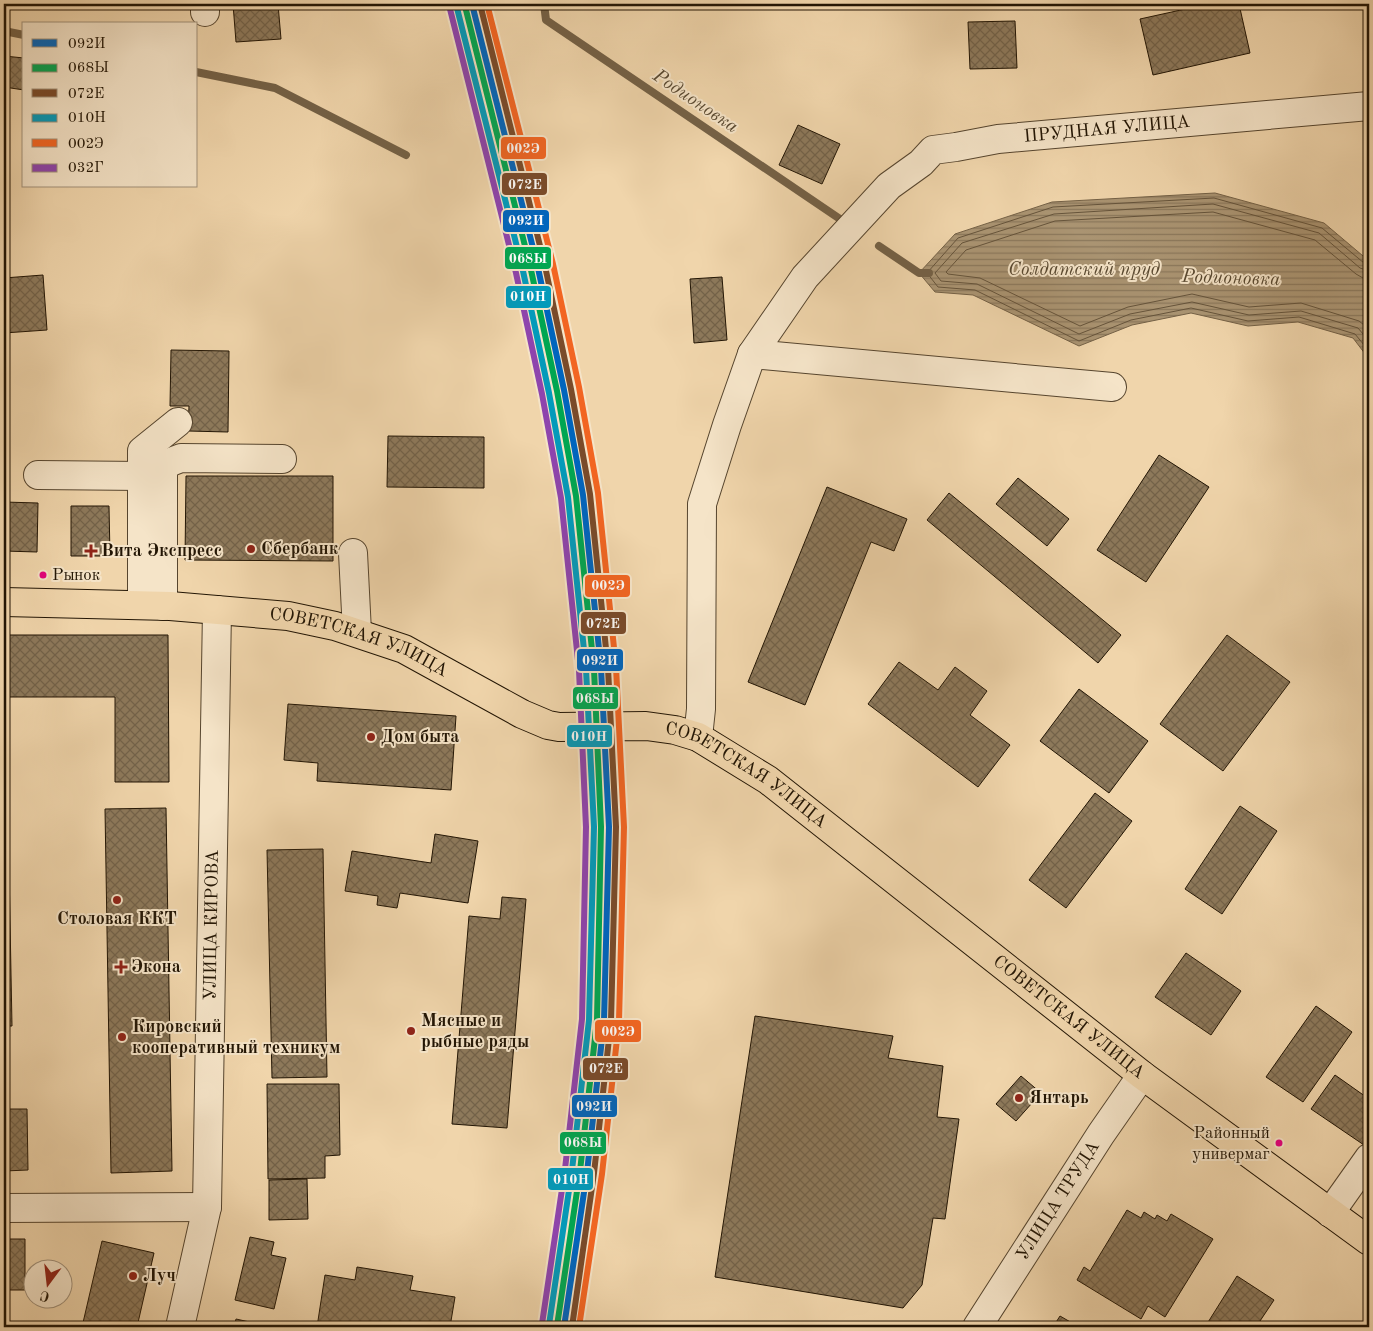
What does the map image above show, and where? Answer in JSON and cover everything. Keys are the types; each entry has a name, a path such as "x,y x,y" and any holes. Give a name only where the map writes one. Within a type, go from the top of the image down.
{"main road":[{"name":"СОВЕТСКАЯ УЛИЦА","path":"4,602 152,605 288,616 357,632 404,650 522,714 548,725 559,727 646,726 675,730 698,737 768,780 1142,1075 1369,1241"}],"street":[{"name":"ПРУДНАЯ УЛИЦА","path":"698,737 701,709 702,504 727,425 752,354 805,277 889,186 921,163 934,150 998,138 1369,106"},
{"path":"752,354 1112,387"},
{"path":"152,605 142,476 142,451 178,422"},
{"path":"152,605 163,471 168,463 181,458 282,459"},
{"path":"38,474 142,476"},
{"path":"353,554 357,632"},
{"name":"УЛИЦА КИРОВА","path":"180,1327 207,1207 217,610"},
{"name":"УЛИЦА ТРУДА","path":"977,1327 1101,1134 1142,1075"},
{"path":"1330,1213 1369,1158"},
{"path":"4,1208 207,1207"}],"water":[{"name":"Солдатский пруд","path":"1215,193 1324,223 1369,261 1369,359 1353,338 1298,322 1248,326 1191,313 1132,325 1079,346 973,295 935,292 919,273 955,234 1052,202"}],"building":[{"path":"233,4 278,4 281,39 236,42"},
{"path":"695,4 763,4 763,7 695,8"},
{"path":"1208,4 1239,4 1250,53 1153,75 1140,19"},
{"path":"1015,21 1017,68 970,69 968,22"},
{"path":"4,56 22,58 22,90 4,87"},
{"path":"798,125 840,144 822,184 779,165"},
{"path":"43,275 47,330 4,333 4,278"},
{"path":"722,277 727,340 694,343 690,279"},
{"path":"171,350 229,351 228,432 188,431 189,406 170,406"},
{"path":"388,436 484,437 484,488 387,487"},
{"path":"1159,455 1209,487 1146,582 1097,550"},
{"path":"186,476 333,476 333,561 185,560"},
{"path":"1018,478 1069,519 1047,546 996,504"},
{"path":"827,487 907,519 894,551 871,542 805,705 748,682"},
{"path":"949,493 1121,635 1098,663 927,520"},
{"path":"4,502 38,503 37,552 4,551"},
{"path":"71,506 109,506 110,556 71,556"},
{"path":"4,635 168,635 169,782 115,782 115,697 5,697 4,705"},
{"path":"1227,635 1290,682 1223,771 1160,724"},
{"path":"899,662 938,690 955,667 987,691 970,715 1010,745 978,787 868,704"},
{"path":"1079,689 1148,741 1109,793 1040,741"},
{"path":"288,704 456,716 451,790 317,781 318,763 284,760"},
{"path":"1095,793 1132,821 1066,908 1029,880"},
{"path":"1240,806 1277,831 1222,914 1185,889"},
{"path":"166,808 172,1171 111,1173 105,809"},
{"path":"4,815 8,815 12,1026 4,1026"},
{"path":"435,834 478,841 468,903 400,893 397,908 377,905 378,896 345,891 352,851 431,863"},
{"path":"323,849 327,1077 272,1078 267,850"},
{"path":"502,897 526,899 507,1128 452,1124 469,916 500,919"},
{"path":"1186,953 1241,991 1211,1035 1155,997"},
{"path":"1316,1006 1352,1032 1303,1102 1266,1077"},
{"path":"755,1016 893,1036 888,1058 943,1066 937,1117 959,1119 945,1219 933,1218 922,1285 903,1308 715,1277"},
{"path":"1335,1075 1369,1099 1369,1137 1364,1145 1311,1109"},
{"name":"Янтарь","path":"1021,1076 1041,1093 1016,1121 996,1104"},
{"path":"267,1084 339,1084 340,1155 325,1156 325,1178 268,1179"},
{"path":"4,1109 27,1109 28,1170 4,1171"},
{"path":"307,1179 308,1219 269,1220 269,1180"},
{"path":"1127,1210 1141,1218 1144,1212 1155,1219 1157,1215 1167,1221 1171,1214 1213,1239 1165,1317 1148,1306 1141,1319 1077,1280 1084,1267 1090,1271"},
{"path":"250,1237 274,1242 271,1255 286,1258 274,1309 235,1300"},
{"path":"4,1239 25,1239 25,1258 22,1258 22,1290 4,1290"},
{"path":"102,1241 154,1253 137,1327 82,1327"},
{"path":"357,1267 413,1276 410,1290 455,1297 450,1327 317,1327 325,1275 355,1280"},
{"path":"1237,1276 1274,1300 1256,1327 1205,1327"},
{"path":"1060,1316 1079,1327 1053,1327"},
{"path":"236,1319 272,1327 234,1327"}],"waterway":[{"name":"Родионовка","path":"544,4 546,20 840,219"},
{"path":"4,31 22,35"},
{"path":"198,72 275,88 406,155"},
{"name":"Родионовка","path":"879,246 919,273 929,273"}],"transit line":[{"name":"092И","path":"472,4 538,268 564,390 583,495 601,668 609,827 604,1021 587,1172 564,1327"},
{"name":"072Е","path":"480,4 545,266 571,389 590,494 608,668 616,827 611,1021 594,1173 572,1327"},
{"name":"002Э","path":"487,4 553,264 579,387 598,493 616,667 624,827 619,1021 602,1174 579,1327"},
{"name":"068Ы","path":"465,6 531,270 557,391 576,496 594,669 601,827 597,1020 580,1171 557,1326"},
{"name":"010Н","path":"457,8 523,271 549,393 568,497 586,669 594,827 589,1020 572,1170 549,1325"},
{"name":"032Г","path":"450,9 516,273 542,394 561,498 579,670 586,827 582,1019 565,1169 542,1324"}],"place":[{"name":"Сбербанк","path":"251,549"},
{"name":"Вита Экспресс","path":"91,551"},
{"name":"Рынок","path":"43,575"},
{"name":"Дом быта","path":"371,737"},
{"name":"Столовая ККТ","path":"117,900"},
{"name":"Экона","path":"121,967"},
{"name":"Мясные и рыбные ряды","path":"411,1031"},
{"name":"Кировский кооперативный техникум","path":"122,1037"},
{"name":"Янтарь","path":"1019,1098"},
{"name":"Районный универмаг","path":"1279,1143"},
{"name":"Луч","path":"133,1276"}]}
